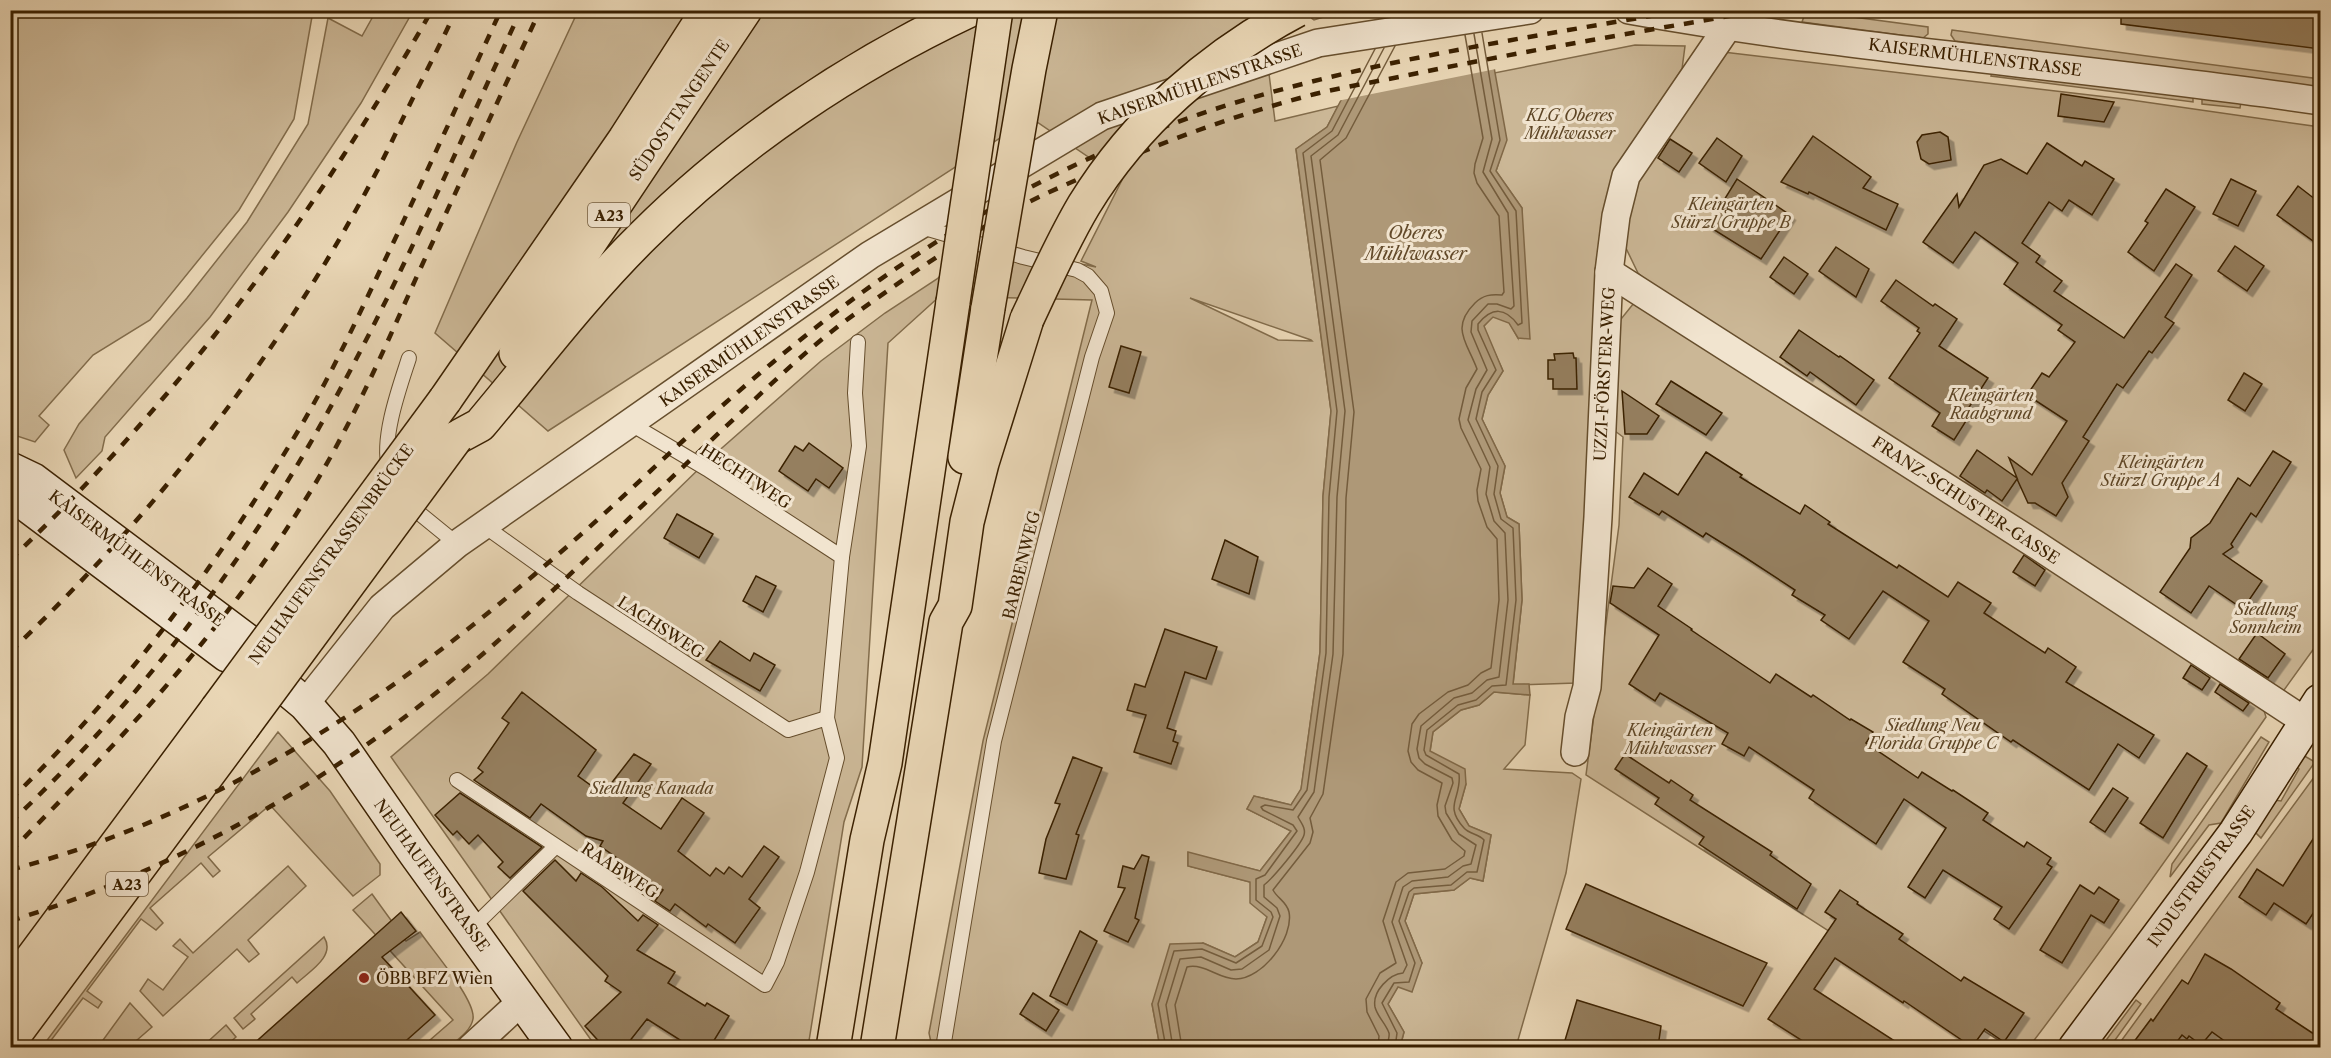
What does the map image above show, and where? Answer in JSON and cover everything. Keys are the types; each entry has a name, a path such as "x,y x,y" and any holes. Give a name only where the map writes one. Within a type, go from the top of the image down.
{"highway":[{"path":"625,139 682,10"},
{"name":"SÜDOSTTANGENTE","path":"463,420 625,139 708,10"},
{"name":"SÜDOSTTANGENTE","path":"463,420 577,264 745,10"},
{"path":"463,420 643,236 691,190 733,156 806,104 880,58 970,10"},
{"path":"833,1047 867,840 885,763 996,10"},
{"path":"877,1047 946,622 943,603 988,308 1041,10"},
{"path":"946,622 956,606 968,522 982,463 1027,319 1056,256 1085,204 1124,149 1163,105 1212,63 1263,28 1297,10"},
{"name":"NEUHAUFENSTRASSENBRÜCKE","path":"230,718 463,420"},
{"name":"A23","path":"10,988 230,718"},
{"name":"A23","path":"10,1041 230,718"}],"street":[{"name":"KAISERMÜHLENSTRASSE","path":"10,469 33,480 246,640 251,659 306,704 382,607 457,544 870,255 1102,116 1318,43 1530,10"},
{"name":"KAISERMÜHLENSTRASSE","path":"1629,10 1726,27 2202,84 2320,101"},
{"name":"UZZI-FÖRSTER-WEG","path":"1575,752 1587,687 1598,517 1609,272 1616,216 1626,176 1726,27"},
{"name":"FRANZ-SCHUSTER-GASSE","path":"1609,272 2035,544 2315,718"},
{"name":"KAISERMÜHLENSTRASSE","path":"10,497 27,505 232,659 251,659"},
{"name":"NEUHAUFENSTRASSE","path":"306,704 339,743 556,1047"},
{"name":"INDUSTRIESTRASSE","path":"2075,1047 2236,832 2315,718"},
{"path":"471,1047 523,1000"}],"lane":[{"name":"BARBENWEG","path":"916,226 1077,270 1088,276 1101,291 1107,313 1086,380 994,741 943,1047"},
{"path":"827,718 842,557 859,446 855,393 858,342"},
{"path":"409,358 390,424 387,459 397,494 457,544"},
{"name":"HECHTWEG","path":"631,424 842,557"},
{"name":"LACHSWEG","path":"483,525 578,593 788,730 827,718"},
{"name":"RAABWEG","path":"457,780 765,985 777,962 807,872 837,758 827,718"},
{"path":"471,930 555,847"}],"green space":[{"path":"10,11 313,11 294,119 239,210 150,320 93,355 39,416 49,425 35,442 11,434"},
{"path":"376,11 413,11 361,103 288,212 210,317 105,437 102,451 76,478 64,450 79,424 187,298 247,222 308,124 328,18 362,36"},
{"name":"Siedlung Kanada","path":"578,11 1261,11 1275,121 1338,106 1327,127 1296,149 1331,411 1323,496 1320,652 1301,790 1291,805 1254,796 1247,809 1291,831 1260,871 1188,853 1188,866 1250,882 1267,917 1258,942 1235,957 1203,943 1152,1004 1160,1047 932,1047 929,1033 983,741 1092,300 940,296 888,343 862,767 844,822 808,1047 596,1047 391,757 488,674 706,462 821,361 885,313 937,279 976,243 1096,267 1081,261 1122,180 1031,118 548,431 435,333 517,142","holes":["1190,298 1311,340 1278,340"]},
{"path":"1301,11 1343,11 1314,20"},
{"path":"1806,11 1827,11 1838,15 1928,27 1928,34 1923,38 1802,22"},
{"path":"1952,30 2320,79 2320,88 1955,41 1951,35"},
{"name":"KLG Oberes Mühlwasser","path":"1635,45 1685,46 1682,69 1616,173 1576,683 1513,685 1522,600 1519,524 1507,517 1500,493 1505,466 1482,419 1488,395 1503,371 1483,327 1493,316 1509,322 1518,338 1522,208 1496,171 1506,140 1494,73"},
{"path":"1723,52 2124,99 2320,127 2320,640 2279,697 1682,311 1638,273 1623,242 1629,186"},
{"path":"1992,70 2193,96 2193,102 1991,76"},
{"path":"2202,97 2241,102 2240,108 2202,104"},
{"path":"1638,298 2262,704 2266,717 2149,883 2029,1047 2009,1047 1586,775 1619,525 1623,437 1611,428 1617,324"},
{"path":"1494,692 1530,695 1525,745 1504,769 1572,773 1581,779 1566,873 1516,1047 1400,1047 1404,1032 1388,1004 1398,986 1422,963 1405,921 1414,894 1454,890 1470,878 1483,881 1491,835 1469,826 1459,809 1466,784 1430,752 1433,732 1461,710 1479,705"},
{"path":"278,732 330,791 380,864 380,875 353,896 270,805 208,857 220,871 213,877 201,863 150,908 163,923 156,930 141,919 87,991 102,1002 98,1008 83,998 46,1047 42,1047"},
{"path":"2261,737 2269,742 2221,823 2209,825 2170,877 2172,864"},
{"path":"2301,754 2315,762 2261,838 2256,833 2274,800 2281,801 2299,769 2296,767"},
{"path":"2320,769 2320,1047 2116,1048"},
{"path":"288,866 306,886 248,940 259,954 249,962 237,949 163,1016 140,991 148,979 163,990 188,957 173,946 180,939 193,953"},
{"path":"372,894 406,941 420,932 468,1000 472,1011 472,1023 463,1035 449,1047 422,1047 453,1020 353,910"},
{"path":"324,937 327,951 320,963 297,983 292,977 251,1014 255,1019 243,1029 234,1018"},
{"path":"2136,1000 2141,1004 2110,1047 2101,1047"},
{"path":"130,1003 152,1027 129,1047 98,1047"},
{"path":"226,1025 236,1037 225,1047 202,1047"}],"water":[{"name":"Oberes Mühlwasser","path":"1484,11 1507,140 1496,171 1522,208 1530,339 1518,338 1509,323 1493,317 1484,326 1503,371 1488,395 1482,419 1505,466 1500,493 1507,517 1519,524 1522,600 1513,684 1529,684 1530,695 1494,692 1479,705 1461,710 1433,732 1430,751 1465,769 1466,784 1459,809 1469,826 1491,835 1483,881 1470,878 1454,890 1414,894 1405,921 1422,963 1412,992 1398,987 1388,1004 1404,1032 1400,1047 1160,1047 1152,1004 1170,944 1203,943 1235,957 1258,942 1267,917 1250,903 1250,882 1188,866 1188,852 1260,871 1291,831 1247,809 1254,796 1291,805 1301,789 1320,652 1323,496 1331,411 1296,149 1327,127 1375,35"}],"pier":[{"path":"1487,10 1496,69 1337,101 1372,35 1367,11"}],"building":[{"path":"2121,10 2320,10 2320,49 2121,24"},
{"path":"2061,94 2114,102 2104,122 2058,116"},
{"path":"1940,132 1948,137 1951,160 1929,164 1921,159 1917,142 1922,135"},
{"path":"1813,136 1871,177 1863,188 1898,204 1886,230 1809,192 1808,194 1781,182"},
{"path":"1717,138 1742,156 1726,182 1699,163"},
{"path":"1670,139 1692,153 1679,172 1658,158"},
{"path":"2047,143 2082,166 2085,161 2114,179 2092,215 2069,200 2062,211 2049,202 2022,243 2040,256 2036,262 2062,281 2054,291 2124,338 2176,264 2192,275 2165,317 2174,323 2152,353 2149,351 2123,388 2117,384 2083,437 2089,441 2062,483 2068,497 2056,516 2035,503 2028,503 2017,479 2002,501 1987,490 1985,493 1960,476 1977,450 2017,478 2009,458 2032,475 2067,421 2027,395 2042,373 2049,377 2075,342 2058,330 2062,325 2004,284 2018,263 1975,232 1953,263 1923,242 1957,194 1959,207 1984,165 2001,159 2027,174"},
{"path":"1737,179 1790,215 1761,259 1708,226"},
{"path":"2231,179 2256,191 2238,226 2213,214"},
{"path":"2298,186 2320,203 2320,246 2277,215"},
{"path":"2166,189 2195,207 2154,271 2128,252 2148,223 2145,221"},
{"path":"2235,246 2264,266 2247,291 2218,271"},
{"path":"1836,247 1869,269 1856,297 1819,271"},
{"path":"1784,257 1808,274 1794,294 1770,277"},
{"path":"1896,280 1933,306 1935,304 1957,319 1939,346 1988,378 1962,418 1966,421 1954,440 1932,426 1940,413 1889,378 1920,333 1917,331 1919,328 1881,301"},
{"path":"1799,330 1874,380 1856,405 1810,372 1807,376 1780,357"},
{"path":"1121,346 1141,352 1129,393 1109,387"},
{"path":"1573,353 1576,358 1577,389 1553,389 1553,379 1548,379 1548,360 1555,360 1554,354"},
{"path":"2244,373 2262,384 2245,411 2228,400"},
{"path":"1671,381 1722,413 1706,435 1656,404"},
{"path":"1622,391 1659,416 1647,434 1625,434"},
{"path":"809,443 843,468 829,488 816,479 808,491 779,471 795,446 803,451"},
{"path":"2273,451 2291,462 2256,517 2251,513 2231,544 2233,547 2223,554 2262,581 2243,609 2209,586 2191,613 2160,592 2190,548 2191,538 2210,523 2238,478 2250,486"},
{"path":"1706,452 1742,475 1740,477 1800,514 1805,505 1830,522 1828,524 1897,568 1899,565 1948,597 1958,582 1991,603 1984,613 2045,653 2048,648 2076,667 2066,682 2154,735 2139,758 2118,744 2089,790 2013,740 2011,742 1942,694 1945,689 1903,662 1929,621 1883,591 1849,639 1821,620 1825,615 1792,595 1795,590 1743,556 1706,533 1703,537 1662,511 1659,515 1629,497 1644,473 1678,495"},
{"path":"677,514 713,534 699,558 664,538"},
{"path":"1225,540 1258,557 1249,594 1212,579"},
{"path":"2024,555 2045,570 2035,586 2013,572"},
{"path":"1648,568 1672,584 1658,606 1691,630 1770,683 1776,674 1873,732 1866,743 1918,778 1922,772 1953,790 1988,813 1983,820 2024,847 2027,842 2051,858 2047,864 2052,867 2009,929 1994,919 2002,907 1943,870 1925,898 1908,887 1946,828 1904,799 1876,844 1809,798 1814,790 1749,747 1744,756 1722,744 1728,733 1660,693 1655,701 1629,684 1659,635 1610,603 1613,586 1634,588"},
{"path":"756,576 776,586 763,612 743,601"},
{"path":"1165,629 1217,647 1206,679 1185,672 1167,728 1176,731 1173,741 1178,743 1171,764 1134,752 1146,715 1127,710 1135,684 1145,687"},
{"path":"2257,633 2285,654 2268,678 2239,659"},
{"path":"720,641 750,661 754,653 775,665 760,691 706,660"},
{"path":"2191,665 2210,678 2202,690 2183,678"},
{"path":"2220,684 2249,703 2243,711 2215,692"},
{"path":"522,692 596,750 578,776 603,794 634,754 651,764 623,803 661,829 682,798 704,813 678,851 710,876 716,868 724,874 729,867 742,877 764,846 779,857 749,899 760,908 735,943 708,924 706,927 675,904 670,911 655,901 663,890 600,846 603,841 586,836 541,804 530,818 474,780 483,772 478,768 509,723 502,718"},
{"path":"2187,753 2207,766 2163,838 2140,823"},
{"path":"1625,754 1669,783 1671,780 1693,795 1690,800 1772,852 1770,855 1811,884 1797,909 1699,844 1704,837 1655,804 1659,798 1615,769"},
{"path":"1073,757 1102,768 1076,834 1079,835 1066,879 1039,873 1046,839 1060,804 1055,803"},
{"path":"2113,788 2128,798 2105,832 2090,822"},
{"path":"460,793 542,847 510,878 498,867 503,862 478,835 469,844 457,831 453,835 435,815"},
{"path":"2320,828 2320,903 2306,924 2274,903 2266,915 2239,897 2257,869 2283,886"},
{"path":"1142,855 1149,857 1135,918 1139,920 1128,942 1104,931 1125,888 1118,887 1123,866 1134,869"},
{"path":"555,860 576,881 581,873 602,887 638,921 643,915 658,925 637,950 675,972 668,983 705,1006 707,1003 729,1016 710,1047 691,1047 647,1019 625,1047 604,1047 585,1026 621,992 605,981 608,976 523,891"},
{"path":"1586,884 1767,963 1743,1006 1566,929"},
{"path":"2080,885 2094,894 2099,887 2119,900 2104,923 2091,915 2062,963 2040,950"},
{"path":"1840,890 1903,934 1899,939 1961,981 1964,977 2024,1013 2004,1042 1985,1029 1972,1047 1835,958 1814,989 1904,1047 1812,1047 1768,1019 1836,919 1825,912"},
{"name":"ÖBB BFZ Wien","path":"401,912 416,931 382,957 435,1015 399,1047 250,1047"},
{"path":"1080,931 1097,941 1067,1005 1050,996"},
{"path":"2205,954 2280,1003 2276,1009 2320,1038 2320,1047 2233,1047 2212,1032 2201,1045 2189,1036 2187,1039 2182,1035 2173,1047 2130,1047 2151,1019 2153,1021 2182,980 2188,984"},
{"path":"1033,993 1059,1010 1046,1031 1020,1014"},
{"path":"1577,1000 1661,1026 1658,1047 1563,1047"}],"railway":[{"path":"10,560 72,499 131,435 241,301 341,159 432,10"},
{"path":"10,652 63,600 162,491 252,374 294,313 369,186 456,10"},
{"path":"10,800 93,714 131,669 204,575 270,477 301,426 344,345 501,10"},
{"path":"10,823 95,737 173,646 244,549 277,499 338,394 393,286 521,10"},
{"path":"10,852 128,729 202,643 271,553 319,478 364,393 540,10"},
{"path":"10,870 93,844 171,813 246,776 318,734 388,689 521,586 802,338 895,269 999,204 1036,184 1113,148 1191,117 1286,88 1456,50 1684,10"},
{"path":"10,921 81,897 151,868 283,799 346,759 466,669 549,594 765,389 827,335 938,256 1021,206 1181,136 1261,109 1315,94 1539,50 1764,10"}],"place":[{"name":"ÖBB BFZ Wien","path":"364,978"}],"park label":[{"name":"Kleingärten Stürzl Gruppe B","path":"1731,213"},
{"name":"Kleingärten Raabgrund","path":"1991,404"},
{"name":"Kleingärten Stürzl Gruppe A","path":"2161,471"},
{"name":"Siedlung Sonnheim","path":"2266,618"},
{"name":"Siedlung Neu Florida Gruppe C","path":"1933,734"},
{"name":"Kleingärten Mühlwasser","path":"1670,739"}]}
